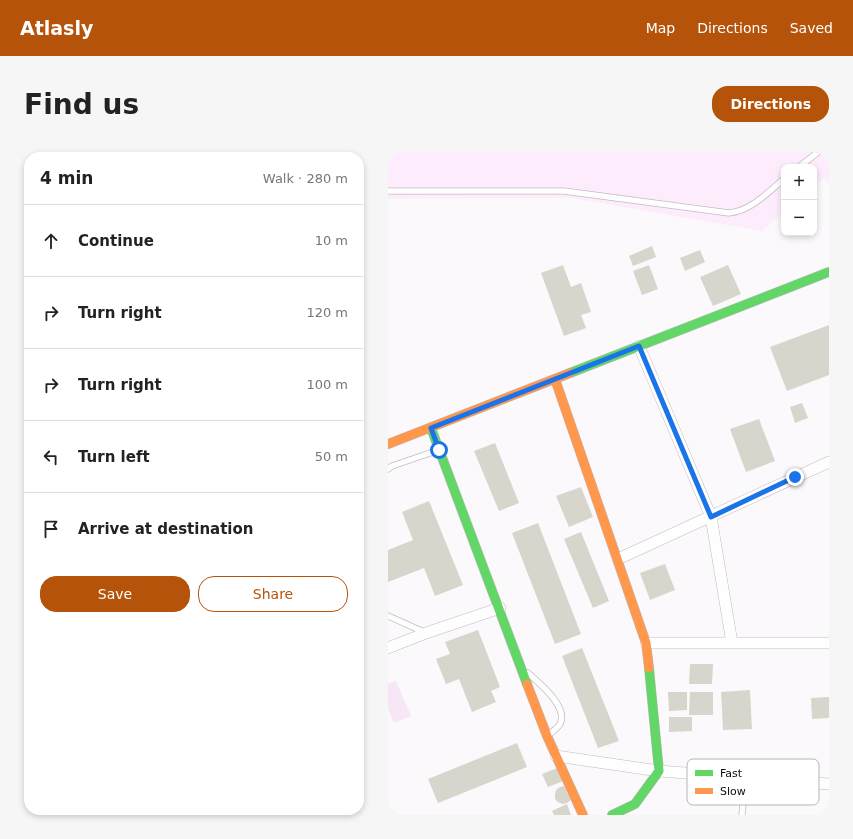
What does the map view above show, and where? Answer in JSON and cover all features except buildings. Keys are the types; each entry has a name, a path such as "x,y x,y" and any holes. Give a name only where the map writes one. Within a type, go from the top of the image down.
{"street":[{"path":"388,444 829,272"},
{"path":"639,346 711,517 732,643"},
{"path":"555,379 646,643 659,771 635,804 612,815"},
{"path":"431,428 547,736 583,815"},
{"path":"618,559 829,462"},
{"path":"388,648 426,633 500,608"},
{"path":"646,643 829,643"},
{"path":"556,756 659,771 687,773"},
{"path":"819,783 829,784"}],"lane":[{"path":"803,164 818,152"},
{"path":"388,191 571,192 730,213 748,208 781,181"},
{"path":"388,469 392,466 439,450"},
{"path":"388,616 426,633"},
{"path":"521,666 558,704 562,714 560,724 547,736"},
{"path":"742,815 743,805"}],"shaded area":[{"path":"388,152 829,152 829,184 824,178 817,184 817,164 781,164 781,215 762,231 571,198 388,199"},
{"path":"396,681 411,716 394,723 388,709 388,684"}],"traffic: fast":[{"path":"570,373 829,272"},
{"path":"431,428 527,684"},
{"path":"612,815 635,804 659,771 649,668"}],"traffic: slow":[{"path":"388,444 570,373"},
{"path":"555,379 646,643 649,668"},
{"path":"527,684 547,736 583,815"}],"route":[{"path":"439,450 431,428 639,346 711,517 795,477"}]}
